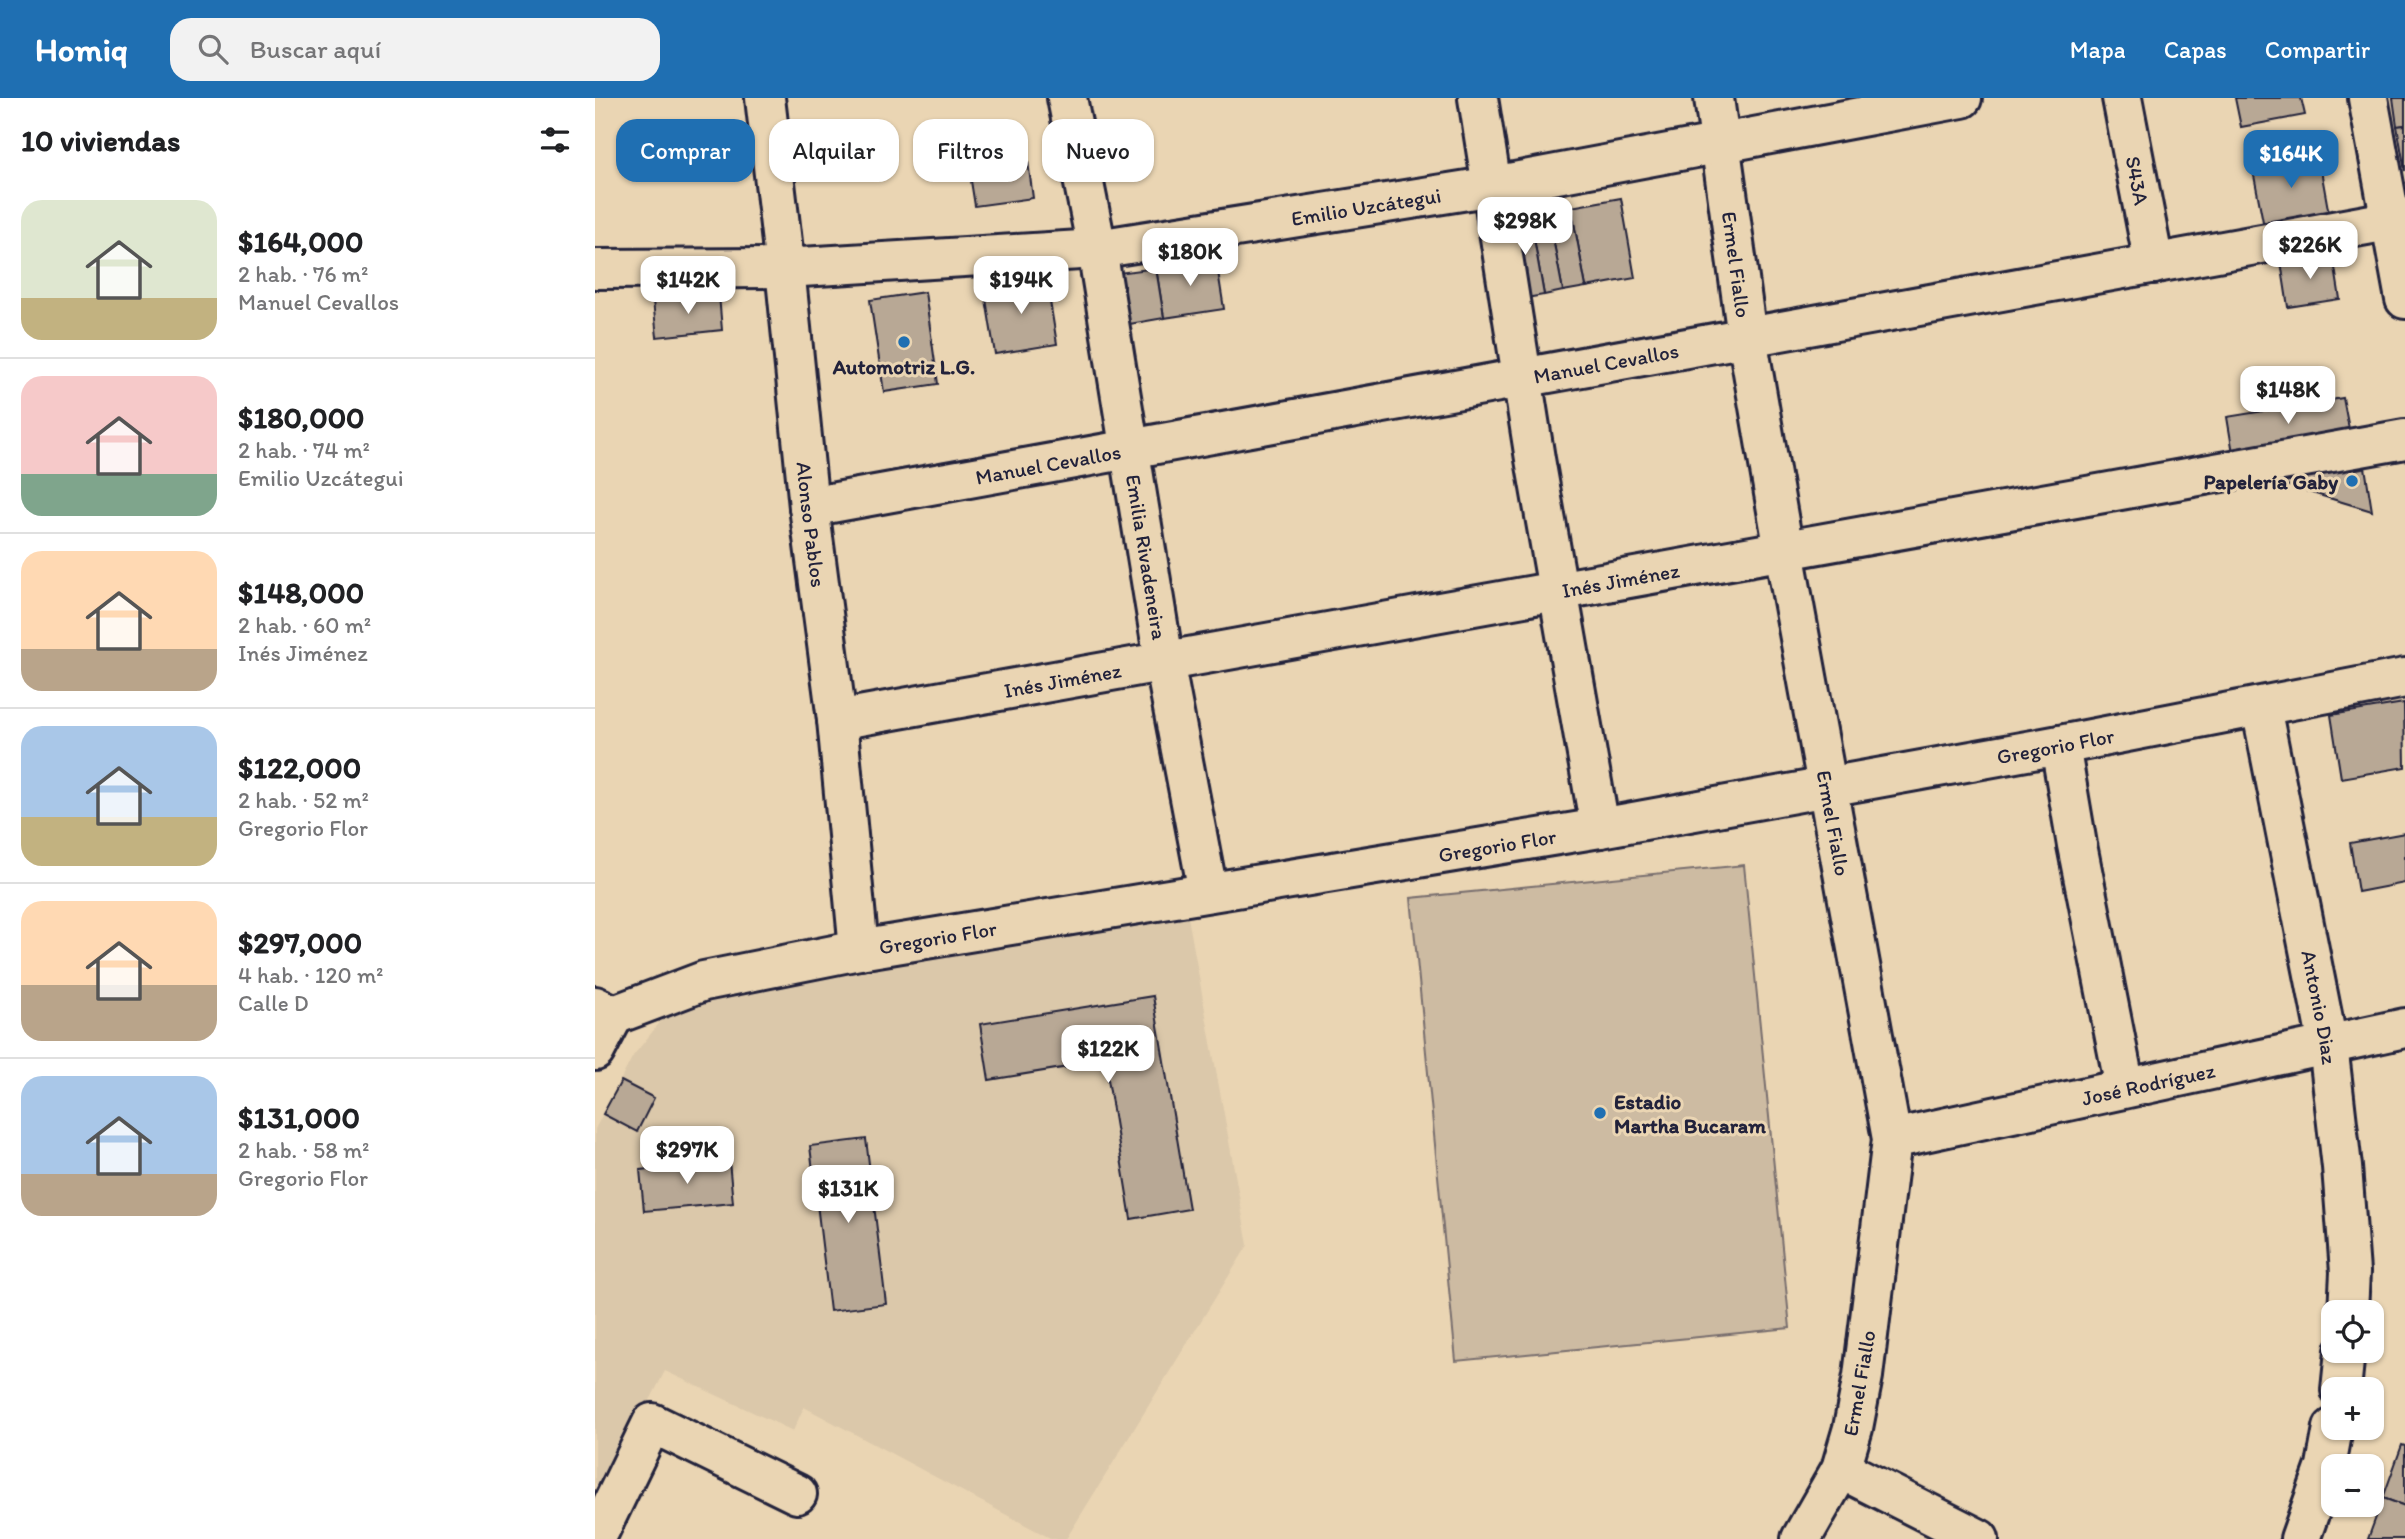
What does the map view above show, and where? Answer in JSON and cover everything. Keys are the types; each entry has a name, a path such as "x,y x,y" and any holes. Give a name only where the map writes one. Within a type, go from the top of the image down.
{"street":[{"name":"Alonso Pablos","path":"765,98 809,507 837,720 859,950"},
{"name":"Emilia Rivadeneira","path":"1067,98 1097,249 1164,661 1208,892"},
{"path":"1478,98 1557,591 1599,828"},
{"name":"Ermel Fiallo","path":"1714,98 1747,337 1892,1139 1863,1376 1853,1429 1840,1469 1801,1539"},
{"name":"Emilio Uzcátegui","path":"595,269 785,268 1097,249 1493,186 1962,98"},
{"name":"S43A","path":"2122,98 2154,264"},
{"path":"2368,98 2397,220 2405,299"},
{"name":"Manuel Cevallos","path":"809,507 2397,220"},
{"name":"Inés Jiménez","path":"837,720 2405,439"},
{"name":"Gregorio Flor","path":"605,1010 704,981 859,950 1599,828 2060,745 2405,678"},
{"name":"Antonio Diaz","path":"2261,707 2328,1045 2342,1167 2350,1272 2349,1300"},
{"path":"2060,745 2125,1088"},
{"path":"595,1051 605,1010"},
{"name":"José Rodríguez","path":"1892,1139 2405,1028"},
{"path":"604,1532 652,1423 797,1494"},
{"path":"2299,1539 2326,1466 2331,1440"},
{"path":"1840,1469 1979,1539"}],"shaded area":[{"name":"Estadio Martha Bucaram","path":"1744,865 1790,1328 1456,1361 1411,898"},
{"path":"1188,917 1248,1245 1066,1539 1052,1539 804,1407 793,1431 665,1371 605,1488 595,1483 595,1129 633,1056 661,1021 689,999 727,989"}],"building":[{"path":"2235,98 2301,98 2305,115 2241,127"},
{"path":"2393,98 2405,98 2405,125 2397,126"},
{"path":"2405,125 2405,171 2397,126"},
{"path":"2317,148 2330,220 2265,232 2251,160"},
{"path":"1028,162 1033,198 975,206 971,182 1028,182"},
{"path":"1621,198 1635,278 1586,287 1571,207"},
{"path":"1571,207 1586,287 1563,291 1548,212"},
{"path":"1548,212 1563,291 1544,295 1530,216"},
{"path":"1530,216 1544,295 1520,299 1506,219"},
{"path":"2333,255 2340,299 2288,307 2281,262"},
{"path":"1216,259 1224,309 1164,318 1156,268"},
{"path":"1156,268 1164,318 1118,326 1110,274"},
{"path":"1046,277 1057,344 995,354 984,287"},
{"name":"Automotriz L.G.","path":"925,292 938,384 884,392 870,300"},
{"path":"719,295 722,330 657,337 653,301"},
{"path":"2343,398 2350,434 2233,453 2227,417"},
{"path":"2365,467 2372,511 2276,482"},
{"path":"2404,703 2405,767 2341,778 2331,715"},
{"path":"2405,833 2405,883 2358,892 2350,843"},
{"path":"1153,996 1189,1209 1131,1219 1105,1061 989,1080 980,1024"},
{"path":"621,1081 654,1098 637,1132 603,1114"},
{"path":"866,1139 886,1304 830,1311 810,1146"},
{"path":"729,1161 733,1203 644,1211 640,1170"},
{"path":"2402,1445 2405,1446 2405,1506 2384,1498"},
{"path":"2384,1498 2405,1506 2405,1539 2368,1539 2376,1517 2384,1517"}],"place":[{"name":"Automotriz L.G.","path":"904,342"},
{"name":"Papelería Gaby","path":"2352,481"},
{"name":"Estadio Martha Bucaram","path":"1600,1113"}]}
